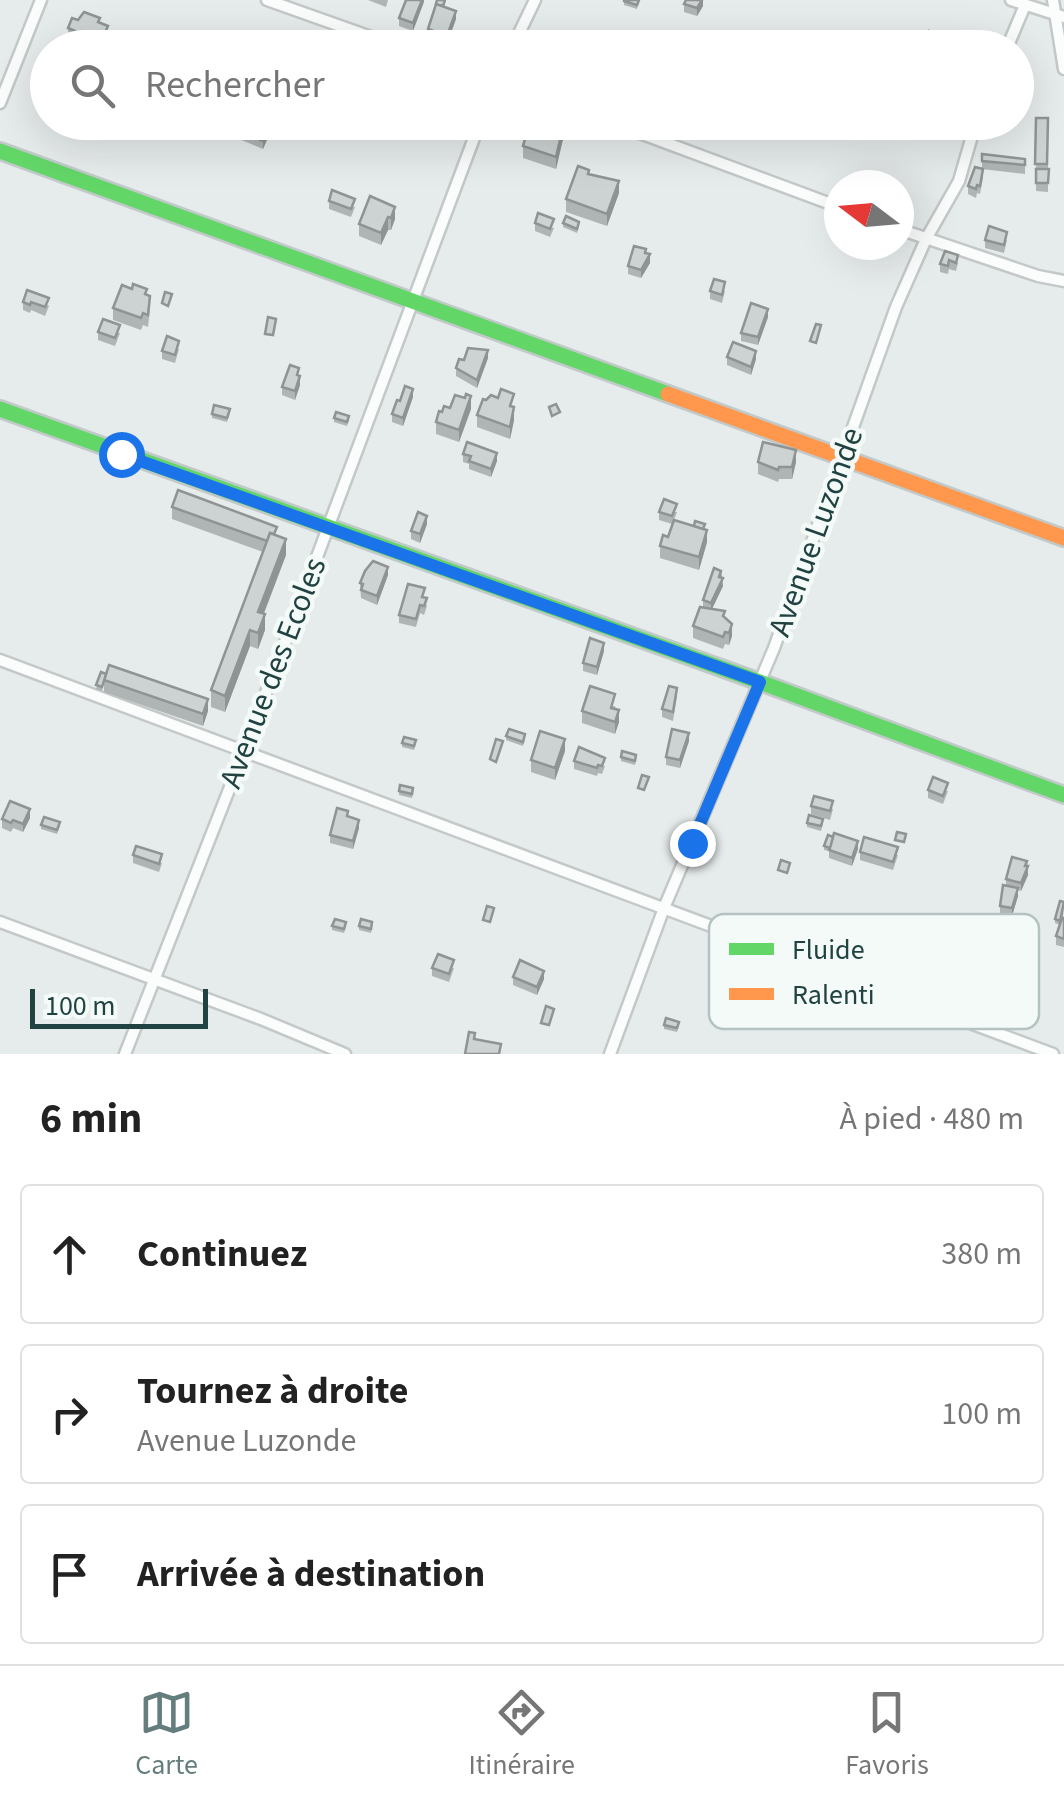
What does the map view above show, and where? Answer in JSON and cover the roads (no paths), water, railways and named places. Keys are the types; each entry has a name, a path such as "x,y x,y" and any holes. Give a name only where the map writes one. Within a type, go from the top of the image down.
{"street":[{"path":"0,103 41,0"},
{"path":"266,0 351,30"},
{"path":"521,30 535,0"},
{"path":"1011,0 1059,16"},
{"path":"1053,0 1059,16 1064,69"},
{"path":"1015,30 1025,5"},
{"name":"Avenue des Ecoles","path":"125,1054 245,749 473,140"},
{"path":"658,140 824,201"},
{"name":"Avenue Luzonde","path":"610,1054 664,908 760,682 896,307 926,239 959,180 971,140"},
{"path":"0,151 1064,538"},
{"path":"914,235 1064,281"},
{"path":"0,409 760,682 1064,796"},
{"path":"0,660 709,925"},
{"path":"0,922 345,1054"},
{"path":"986,1029 1053,1054"}]}
